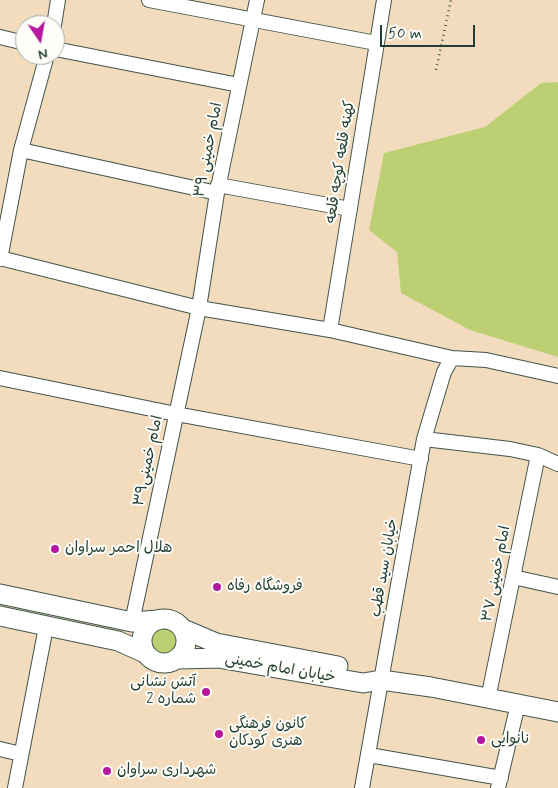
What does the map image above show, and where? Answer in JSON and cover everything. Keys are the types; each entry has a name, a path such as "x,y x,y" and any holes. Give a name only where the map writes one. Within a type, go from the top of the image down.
{"main road":[{"path":"0,594 132,622 158,620 172,620 183,629 187,642 186,649 178,660 159,663 149,658 145,653 142,646 143,634 152,623 158,620"},
{"path":"0,616 118,641 145,653"},
{"name":"خیابان امام خمینی","path":"183,629 216,642 366,672 381,680"},
{"name":"خیابان امام خمینی","path":"178,660 218,658 363,683 381,680 431,687 558,712"}],"street":[{"path":"56,15 58,0"},
{"path":"149,0 181,3 376,43"},
{"name":"امام خمینی ۳۹","path":"199,308 218,189 257,0"},
{"name":"کهنه قلعه کوچه قلعه","path":"330,330 384,0"},
{"path":"0,37 15,41"},
{"path":"65,51 240,85"},
{"path":"44,65 21,150 0,258 199,308 330,330 452,358 486,360 558,376"},
{"path":"21,150 218,189 350,208"},
{"name":"امام خمینی۳۹","path":"132,622 199,308"},
{"name":"خیابان سید قطب","path":"362,788 424,439 444,372 452,358"},
{"path":"0,378 176,414 421,459"},
{"path":"424,439 510,449 538,455 558,464"},
{"name":"امام خمینی ۳۷","path":"488,699 538,455"},
{"path":"513,577 558,587"},
{"path":"15,788 46,627"},
{"path":"369,755 500,783 518,704"},
{"path":"0,749 21,754"}],"path":[{"path":"436,70 451,0"}],"green space":[{"path":"558,82 558,357 470,330 401,293 397,252 369,230 384,153 485,127 541,83"},
{"path":"165,627 176,631 180,642 176,653 165,657 154,653 150,642 154,631"}],"place":[{"name":"هلال احمر سراوان","path":"55,549"},
{"name":"فروشگاه رفاه","path":"217,587"},
{"name":"آتش نشانی شماره 2","path":"206,692"},
{"name":"کانون فرهنگی هنری کودکان","path":"219,734"},
{"name":"نانوایی","path":"481,740"},
{"name":"شهرداری سراوان","path":"107,771"}]}
